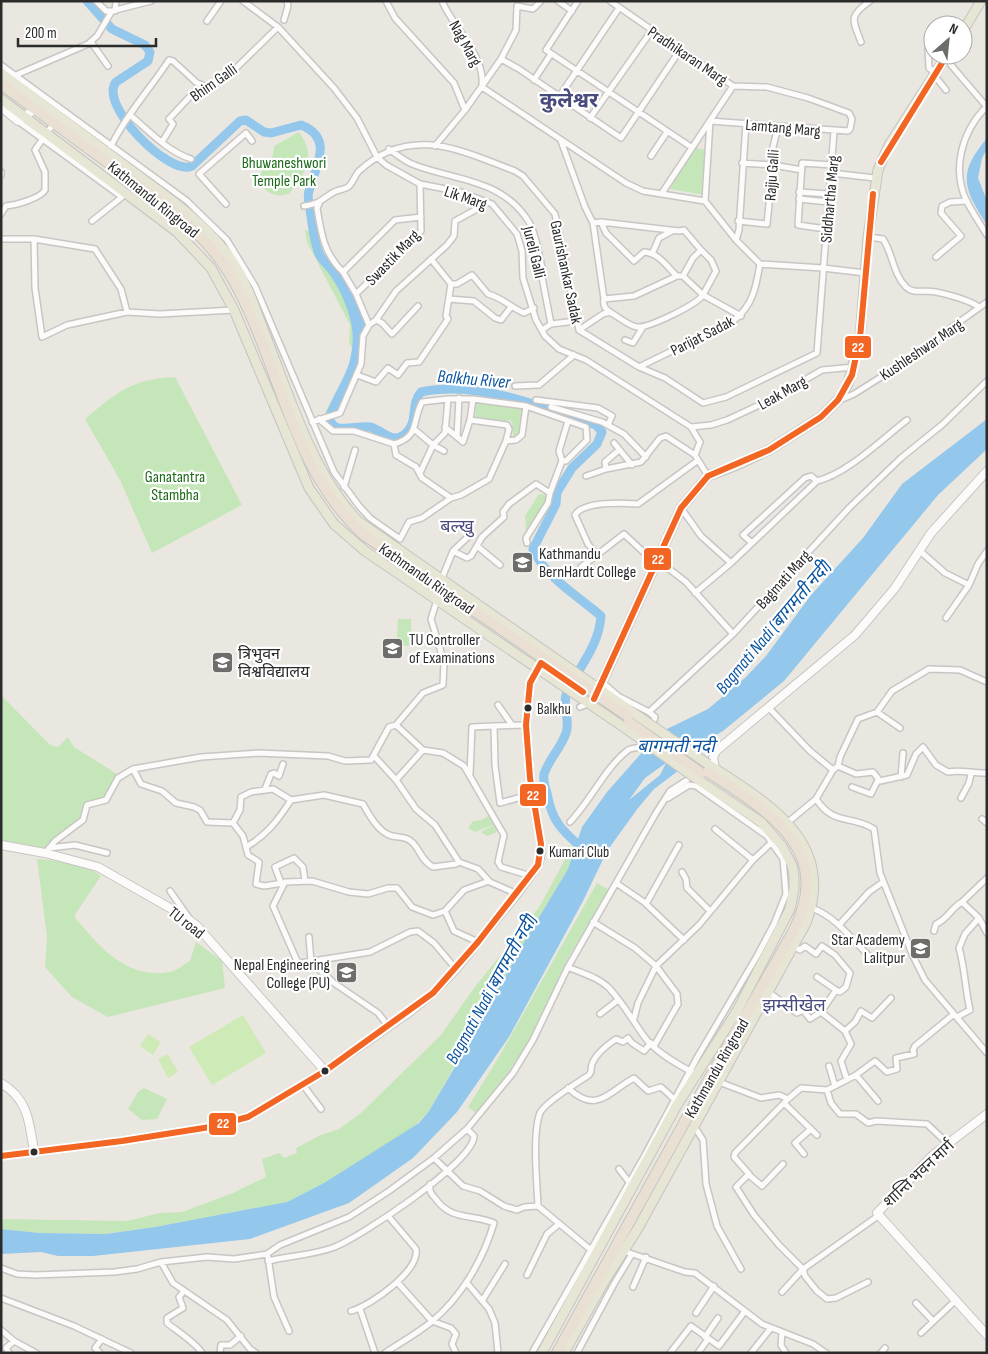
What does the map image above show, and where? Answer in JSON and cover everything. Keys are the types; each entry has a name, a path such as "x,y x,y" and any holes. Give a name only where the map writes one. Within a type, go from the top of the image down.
{"highway":[{"name":"Kathmandu Ringroad","path":"1,84 164,204 188,224 214,252 233,281 247,309 319,482 348,520 391,548 543,661 585,689 596,694 630,721 777,820 796,844 805,866 807,889 803,911 752,1012 557,1353"},
{"name":"Kathmandu Ringroad","path":"1,90 25,116 177,221 211,256 238,303 312,477 347,526 391,548"},
{"name":"Kathmandu Ringroad","path":"552,1353 735,1019 792,922 800,895 800,874 793,852 777,828 705,771"}],"main road":[{"path":"973,15 981,1"},
{"path":"596,694 681,508 708,476 769,450 821,417 838,400 848,384 854,367 860,338 868,237 876,178 881,162 940,65"},
{"path":"1,73 171,194 209,233 235,266 245,284 324,476 341,502 358,520 391,548 442,578 543,661"},
{"path":"1,99 25,116"},
{"path":"2,111 25,116"},
{"path":"47,132 177,232 211,268 234,310 301,473 321,507 334,524 349,539 437,599 543,661"},
{"path":"705,771 714,753 855,635 895,588 941,520 987,471"},
{"path":"1,1156 122,1141 232,1123 262,1110 325,1071 389,1027 433,993 456,969 538,865 541,852 532,794 526,725 530,683 543,661"},
{"path":"564,1353 604,1280 628,1253 719,1082 752,1012 767,991 793,946 811,908 813,880 810,858 800,838 788,822 774,809 705,771"},
{"path":"542,1353 594,1252 693,1073 735,1019 778,926 790,909 794,889 792,865 782,846 756,818 705,771"},
{"name":"TU road","path":"1,845 47,851 112,873 190,920 325,1071"},
{"path":"1,1083 18,1095 24,1104 34,1152"},
{"name":"शान्ति भवन मार्ग","path":"878,1216 878,1211 925,1162 947,1143 987,1114"},
{"path":"878,1216 987,1335"}],"street":[{"path":"96,1 106,11 113,12 151,1"},
{"path":"16,75 93,40 113,12 116,1"},
{"path":"207,21 221,1"},
{"name":"Lik Marg","path":"244,1 278,27 334,88 357,118 377,157 403,176 420,184 461,192 492,204 517,234 522,251 523,278 542,330 550,342 633,389 690,427"},
{"path":"284,20 288,6 287,1"},
{"path":"386,1 396,18 454,83 465,110"},
{"name":"Nag Marg","path":"442,1 465,38 483,75 482,87"},
{"path":"436,146 482,87 500,59 516,30 517,6 533,9 541,1"},
{"path":"558,1 572,11"},
{"path":"578,1 546,50 691,147"},
{"name":"Pradhikaran Marg","path":"610,1 733,86 767,87 808,98 849,113 852,119 850,124"},
{"path":"861,42 854,26 854,16 860,7 870,1"},
{"path":"559,97 578,72 619,8"},
{"name":"Bhim Galli","path":"162,142 173,124 169,119 197,89 209,88 229,75 278,27"},
{"path":"590,118 652,30"},
{"path":"93,40 108,66"},
{"path":"500,59 621,138 680,50"},
{"path":"534,80 551,54"},
{"path":"111,146 122,124 130,116 169,60 173,61 197,83 209,88"},
{"path":"1,65 111,146 216,228 247,269 326,457 344,486 391,548 406,524 422,518 451,498 461,496 489,479 506,441 509,429 507,425 470,420"},
{"path":"929,65 929,68 946,90"},
{"path":"953,65 986,106 966,135 960,155 962,186 966,201 987,235"},
{"path":"662,194 691,147 733,86"},
{"path":"482,87 626,183 643,191 705,201"},
{"path":"25,116 47,132 122,197 92,221"},
{"path":"130,116 180,155 191,159"},
{"path":"710,121 705,201 736,240 760,264 865,273"},
{"name":"Lamtang Marg","path":"710,121 834,131 848,131 850,124"},
{"path":"736,240 739,230 738,221 746,123"},
{"name":"Rajju Galli","path":"738,221 768,224 773,147 778,127"},
{"name":"Siddhartha Marg","path":"823,268 834,131"},
{"path":"1,202 6,206 16,205 27,199 36,198 45,190 45,172 35,153 47,132"},
{"path":"651,156 666,132"},
{"path":"226,204 198,174 246,133 252,141"},
{"path":"560,140 585,208 594,223 605,307 634,327 643,326 699,301 716,271 711,260 688,232 684,230 673,231 601,222 594,223"},
{"name":"Gaurishankar Sadak","path":"304,206 316,204 331,194 348,187 360,171 389,149 413,143 461,151 516,171 523,176 552,209 556,219 579,330 639,367 665,378 703,403 726,397 817,352 823,268"},
{"name":"Jureli Galli","path":"389,149 413,164 461,177 498,190 508,198 530,224 544,270 541,272 542,282 552,324"},
{"path":"826,229 798,225 799,192 802,163 832,165"},
{"path":"742,164 773,165 802,170"},
{"path":"832,173 876,178"},
{"name":"Swastik Marg","path":"369,325 356,294 421,231 420,184"},
{"path":"799,192 830,194"},
{"path":"799,199 828,202"},
{"path":"312,422 340,413 362,364 364,335 369,325 376,320 396,291 454,236 455,222 475,210 480,200"},
{"path":"936,257 961,236 941,213 942,206 950,202 966,201"},
{"path":"316,204 322,239 335,264 343,272 356,294"},
{"path":"1,214 6,206"},
{"path":"343,272 395,220 421,217"},
{"path":"601,222 606,233 634,264 644,252 652,254 660,258 677,276"},
{"path":"652,254 659,238 673,231"},
{"name":"Kushleshwar Marg","path":"838,400 854,394 896,367 979,307 969,300 935,291 912,291 906,286 896,271 895,262 883,239 868,237"},
{"path":"1,239 34,240 95,248 121,289 127,312"},
{"path":"34,240 36,288 42,337 66,325 127,312 160,314 234,310"},
{"path":"684,276 693,258 701,250"},
{"path":"358,376 376,382 388,368 398,375 407,363 419,362 448,320 446,316 451,284 431,259"},
{"name":"Parijat Sadak","path":"639,367 741,316 754,294 760,264"},
{"path":"451,284 457,284 472,275 488,294 497,295 511,307 524,312 534,308"},
{"path":"604,299 639,294 677,276 684,276 703,295 741,316"},
{"path":"449,299 474,301 495,318 501,320 511,307"},
{"path":"979,307 987,302"},
{"path":"376,320 382,323 392,334 418,306"},
{"path":"579,330 603,314 611,312"},
{"path":"542,330 552,324 576,321"},
{"path":"625,340 633,343 643,326"},
{"path":"515,386 539,385 574,355"},
{"name":"Leak Marg","path":"690,427 711,425 727,420 770,400 822,370 854,367"},
{"name":"Bagmati Marg","path":"649,712 733,634 849,508 901,458 943,424 987,381"},
{"path":"321,419 332,431 354,431 394,444 408,437 414,429 422,402 459,398 526,406 586,428 588,435 582,446 566,461 562,461"},
{"path":"457,437 459,398"},
{"path":"420,473 434,445 445,433 448,399"},
{"path":"445,427 463,442 470,420 473,399"},
{"path":"536,400 608,425 624,434 646,457"},
{"path":"506,441 516,440 522,435 526,406"},
{"path":"555,406 598,408 610,414 612,418 608,425"},
{"path":"577,414 580,407"},
{"path":"694,593 731,563 817,482 824,480 848,465 907,420"},
{"path":"527,543 526,538 548,503 562,461 559,451 568,421"},
{"path":"690,427 700,442 695,455"},
{"path":"414,429 444,451"},
{"path":"586,476 606,469 641,462 660,438 666,436 695,455 708,476"},
{"path":"614,443 632,465"},
{"path":"394,444 396,455 416,467 422,478 451,498"},
{"path":"344,486 356,450"},
{"path":"606,469 605,462 620,450"},
{"path":"597,555 588,544 575,513 602,504 616,504 621,501 638,504 697,461"},
{"path":"752,543 743,535 805,478 811,476 817,482"},
{"path":"453,551 469,558 482,537 504,517 503,512 508,504 536,484 550,493"},
{"path":"681,508 701,536 731,563"},
{"path":"442,578 453,551 471,534"},
{"path":"581,567 624,534 652,560 686,582 733,634"},
{"path":"477,546 500,565"},
{"path":"920,551 945,573 969,585"},
{"path":"946,618 969,585 978,564 987,551"},
{"path":"47,851 55,841 84,820 87,805 106,800 118,778 133,769 201,757 258,753 328,756 358,761 371,760 389,728 396,724 423,692 442,685 444,662 431,619 437,599"},
{"path":"788,822 816,799 835,768 858,719 877,712 892,691 929,670 960,670 987,682"},
{"path":"570,822 586,805 629,749 640,747 653,725 655,717 618,696 596,694 580,707"},
{"path":"498,705 512,725"},
{"path":"769,708 810,751 835,768 856,774 873,772 877,774 878,780 871,794 852,787"},
{"path":"877,712 900,728"},
{"path":"396,724 423,750 443,753 453,758 470,774 504,835 498,862 500,867 530,876"},
{"path":"470,774 472,727 526,725"},
{"path":"494,726 495,765 500,803"},
{"path":"878,780 907,775 916,754 922,746 936,765 948,772 956,770 971,774 987,773"},
{"path":"396,780 423,750"},
{"path":"901,777 903,753"},
{"path":"374,756 396,780 416,809 435,825 459,862 478,869 489,881 517,894"},
{"path":"266,789 271,774 274,773 279,776 283,764"},
{"path":"133,769 141,784 162,791 176,802 200,810 207,822 233,823"},
{"path":"961,798 969,783 971,774"},
{"path":"1,1268 17,1274 35,1275 114,1272 137,1269 161,1262 207,1257 234,1259 267,1254 280,1246 349,1217 434,1158 467,1129 513,1073 533,1040 568,966 670,791 687,780"},
{"path":"532,1353 594,1252 674,1099 693,1073 778,926 786,894 787,884 783,858 767,836 696,786 689,785 665,800"},
{"path":"233,823 240,810 242,797 251,792 273,789 291,800 324,795 363,804 374,821 386,834 406,838 431,866 456,864 459,862"},
{"path":"488,806 532,794"},
{"path":"816,799 825,811 836,818 874,829 878,862 883,882 901,930 925,980 986,1052"},
{"path":"246,847 262,838 291,800"},
{"path":"233,823 243,836 248,855 259,862 256,884 264,886 305,881 368,894 388,888 397,888 412,907 433,916 445,911 464,890 489,881"},
{"path":"716,829 753,860"},
{"path":"634,1019 638,1003 656,966 684,940 727,893 753,860 772,842"},
{"path":"47,851 75,845 107,853"},
{"path":"646,904 679,845"},
{"path":"305,881 303,867 294,858 275,867 283,889 273,909 297,961 303,964 370,952 410,932 418,931 434,943 456,969"},
{"path":"682,872 686,878 686,888 710,911"},
{"path":"934,931 936,924 947,918 953,908 987,878"},
{"path":"839,925 869,892 883,882"},
{"path":"616,883 646,904 684,940"},
{"path":"170,891 190,920"},
{"path":"962,902 979,918 987,933"},
{"path":"811,908 819,910 839,925 869,956"},
{"path":"445,911 454,931 478,942"},
{"path":"783,1164 762,1186 748,1175 736,1160 735,1153 801,1088 827,1090 856,1075 875,1061 887,1072 897,1069 896,1058 914,1054 913,1050 916,1046 956,1016 970,1010 964,963 959,948 965,934 979,918"},
{"path":"594,922 635,948 656,966 677,994 678,1004 652,1044 644,1051 628,1038 623,1042 616,1039 605,1046 594,1061 592,1072 589,1075 548,1103 540,1113 535,1172 538,1206 594,1252"},
{"path":"308,938 311,962 334,983 378,1013 389,1027"},
{"path":"793,946 800,950 805,946 816,954 822,946 834,954 850,973 843,991 836,990 817,977"},
{"path":"568,966 600,981 634,1019 652,1044 693,1073"},
{"path":"767,991 797,1013 803,1010 811,1019 821,1012 836,990"},
{"path":"845,1031 855,1022 861,1011 872,1018 891,998"},
{"path":"600,1014 618,1000"},
{"path":"821,1012 845,1031 851,1045 841,1061 847,1080"},
{"path":"829,1066 835,1086"},
{"path":"856,1075 878,1101"},
{"path":"568,1088 587,1101 594,1101 615,1092 634,1078 648,1091 661,1087 674,1099"},
{"path":"719,1082 761,1098 779,1095 817,1134"},
{"path":"303,1085 321,1109"},
{"path":"827,1090 831,1103 840,1114 856,1114 868,1123 876,1121 927,1124 947,1143"},
{"path":"694,1126 703,1140 706,1184 717,1226 741,1269"},
{"path":"268,1261 332,1248 356,1238 389,1217 447,1172 473,1143 474,1136 467,1129"},
{"path":"804,1154 796,1144 811,1129"},
{"path":"434,1158 464,1186 480,1191 510,1209 517,1210 524,1207 538,1206"},
{"path":"619,1169 629,1182"},
{"path":"748,1175 736,1187 754,1215 778,1245 803,1269 805,1276 827,1300 836,1298 868,1282"},
{"path":"385,1353 432,1321 467,1283 485,1251 494,1223 467,1218 443,1210 430,1192 430,1184"},
{"path":"782,1292 803,1269 878,1216"},
{"path":"351,1311 360,1309 398,1283 417,1253 416,1248 389,1217"},
{"path":"526,1275 547,1234 559,1224"},
{"path":"577,1353 614,1284 628,1253 646,1257 695,1274 714,1286 744,1311 772,1328 813,1344 826,1353"},
{"path":"267,1254 274,1297 289,1331"},
{"path":"633,1287 646,1257"},
{"path":"161,1262 173,1282 221,1315 241,1336 250,1349 256,1353"},
{"path":"482,1301 505,1264"},
{"path":"398,1283 432,1321 454,1330 456,1334 452,1344 456,1353"},
{"path":"467,1283 489,1309 495,1324 498,1353"},
{"path":"696,1313 714,1286"},
{"path":"184,1291 179,1297 183,1308 167,1318 167,1323 187,1340 198,1346 202,1353"},
{"path":"1,1298 102,1339 131,1353"},
{"path":"920,1333 956,1300"},
{"path":"916,1303 933,1321"},
{"path":"360,1309 375,1353"},
{"path":"671,1352 689,1326 718,1346 720,1345 744,1311"},
{"path":"698,1353 718,1318"},
{"path":"751,1353 772,1328"},
{"path":"1,1330 14,1341 36,1353"},
{"path":"782,1332 782,1345 786,1353"},
{"path":"220,1353 221,1345 230,1345 241,1336"},
{"path":"100,1353 95,1348 102,1339"},
{"path":"8,1353 6,1348 14,1341"}],"green space":[{"name":"Bhuwaneshwori Temple Park","path":"299,132 307,149 307,164 300,179 289,194 274,195 267,191 257,179 273,155 274,146"},
{"path":"693,147 705,150 705,195 670,189"},
{"path":"305,230 316,233 348,299 355,316 359,334 360,351 356,369 332,414 324,415 349,368 352,348 349,343 350,325 307,242"},
{"name":"Ganatantra Stambha","path":"175,377 242,505 152,553 120,480 85,419 116,394 136,384 160,378"},
{"path":"480,396 525,404 519,436 514,440 511,420 495,422 475,420 476,407"},
{"path":"539,494 549,496 533,530 526,530 525,516"},
{"path":"398,619 411,619 412,646 394,645 395,640 397,640"},
{"path":"1,695 50,745 58,747 68,737 74,747 117,774 107,798 91,803 82,816 62,834 47,852 1,843"},
{"path":"492,814 501,825 495,833 487,836 481,832 496,824 475,832 468,828 473,821 481,820"},
{"path":"569,845 574,850 568,869 526,939 429,1111 411,1130 324,1183 287,1202 155,1227 106,1234 40,1233 1,1229 1,1219 127,1221 160,1213 182,1212 233,1193 266,1177 262,1159 280,1153 284,1158 297,1153 296,1148 321,1135 339,1129 361,1113 441,1035 474,988 540,906 563,863"},
{"path":"37,859 79,865 101,876 74,916 93,939 115,958 127,966 140,971 170,972 190,961 196,942 222,961 225,988 108,1017 72,997 45,967 47,936"},
{"path":"597,883 609,890 569,956 530,1039 500,1085 476,1113 468,1107 500,1055"},
{"path":"243,1015 266,1053 212,1085 189,1047"},
{"path":"148,1034 161,1042 153,1055 140,1046"},
{"path":"168,1054 178,1072 168,1078 158,1059"},
{"path":"144,1088 167,1099 157,1119 142,1120 128,1109 138,1092"}],"water":[{"path":"987,138 987,149 982,158 978,178 987,201 987,225 969,191 967,172 977,151"},
{"path":"318,234 356,299 367,326 363,330 362,367 343,409 333,415 355,377 360,364 362,346 360,329 355,313"},
{"name":"बागमती नदी","path":"987,419 987,449 938,495 784,681 723,731 704,742 686,765 654,789 638,808 607,851 583,901 509,1037 457,1112 413,1158 349,1203 250,1239 93,1256 58,1256 41,1252 1,1254 1,1229 40,1233 106,1234 155,1227 287,1202 324,1183 419,1123 429,1111 456,1065 526,939 568,869 582,827 607,792 653,740 667,729 708,709 746,677 766,656 811,595 863,538 902,484","holes":["666,763 660,775 629,800 645,778"]}],"waterway":[{"name":"Balkhu River","path":"87,1 112,29 145,45 150,52 148,61 116,82 113,93 117,106 126,122 139,137 168,161 182,166 192,166 240,121 246,120 264,132 271,133 301,125 311,131 317,138 320,154 308,195 314,238 319,254 336,276 348,299 357,332 355,357 349,377 329,418 333,425 340,428 370,427 387,436 400,437 409,430 412,424 416,402 421,392 443,389 487,392 510,397 596,425 602,432 597,444 572,468 557,492 556,504 533,549 545,568 563,586 601,616 593,647 565,697 566,733 544,774 544,783 555,819 565,832 585,851"}],"transit line":[{"name":"22","path":"881,162 941,65"},
{"name":"22","path":"594,699 681,508 708,476 769,450 821,417 838,400 852,375 860,338 873,194"},
{"name":"22","path":"1,1156 122,1141 210,1127 248,1117 325,1071 433,993 478,942 538,865 541,844 530,778 526,725 530,683 541,663 583,692"}],"place":[{"name":"Kathmandu BernHardt College","path":"523,562"},
{"name":"TU Controller of Examinations","path":"393,648"},
{"name":"त्रिभुवन विश्वविद्यालय","path":"222,662"},
{"name":"Balkhu","path":"528,708"},
{"name":"Kumari Club","path":"540,851"},
{"name":"Star Academy Lalitpur","path":"921,948"},
{"name":"Nepal Engineering College (PU)","path":"346,973"}],"district":[{"name":"कुलेश्वर","path":"569,100"},
{"name":"बल्खु","path":"457,526"},
{"name":"झम्सीखेल","path":"794,1005"}],"water label":[{"name":"Bagmati Nadi (बागमती नदी)","path":"773,627"},
{"name":"Bagmati Nadi (बागमती नदी)","path":"491,989"}]}
